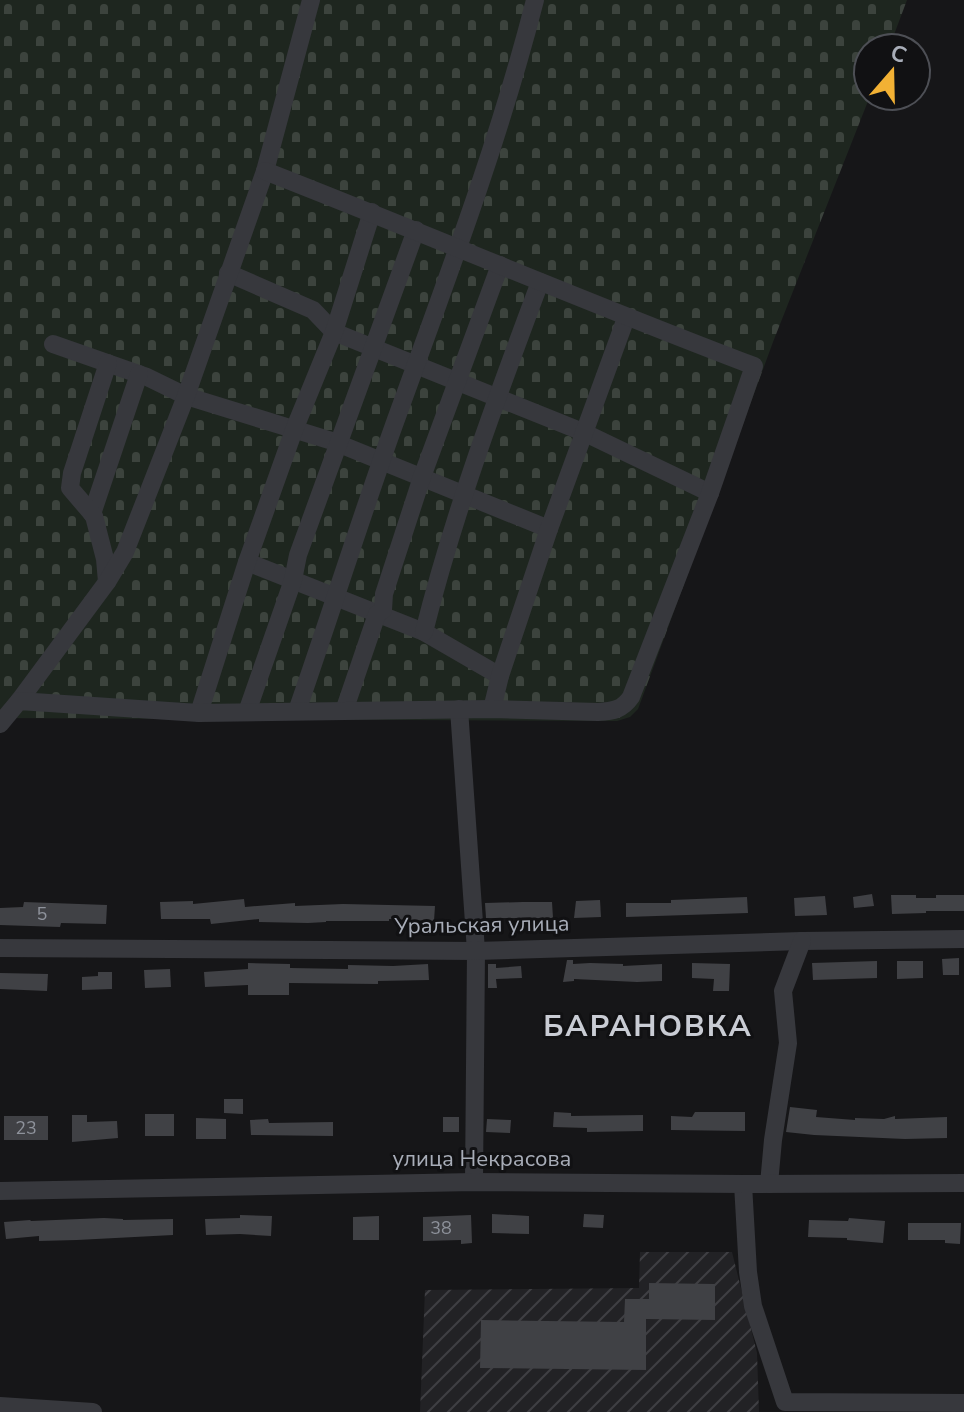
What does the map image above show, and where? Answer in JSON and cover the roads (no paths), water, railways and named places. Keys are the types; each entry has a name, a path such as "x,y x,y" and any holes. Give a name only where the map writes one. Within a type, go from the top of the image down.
{"street":[{"path":"0,724 107,582 125,552 186,396 265,171 311,0"},
{"path":"297,711 502,121 535,0"},
{"path":"19,701 199,713 459,709 598,712 613,711 631,697 710,493 754,366 626,318 265,171"},
{"path":"199,713 247,562 294,430 334,332 372,212"},
{"path":"247,712 293,580 298,555 416,230"},
{"path":"344,711 377,614 383,610 384,594 422,477 500,265"},
{"path":"228,273 313,310 334,332 583,432 710,493"},
{"path":"424,632 463,493 540,282"},
{"path":"492,709 549,529 626,318"},
{"path":"53,344 139,374 186,396 338,443 549,529"},
{"path":"107,582 105,559 92,514 70,488 72,473 108,363"},
{"path":"92,514 139,374"},
{"path":"247,562 424,632 500,676"},
{"path":"459,709 476,951 474,1182"},
{"name":"Уральская улица","path":"0,948 476,951 964,939"},
{"path":"769,1184 788,1043 783,991 802,941"},
{"name":"улица Некрасова","path":"0,1191 474,1182 964,1183"},
{"path":"743,1184 753,1306 785,1402 964,1403"},
{"path":"0,1406 93,1412"}],"district":[{"name":"БАРАНОВКА","path":"648,1026"}]}
